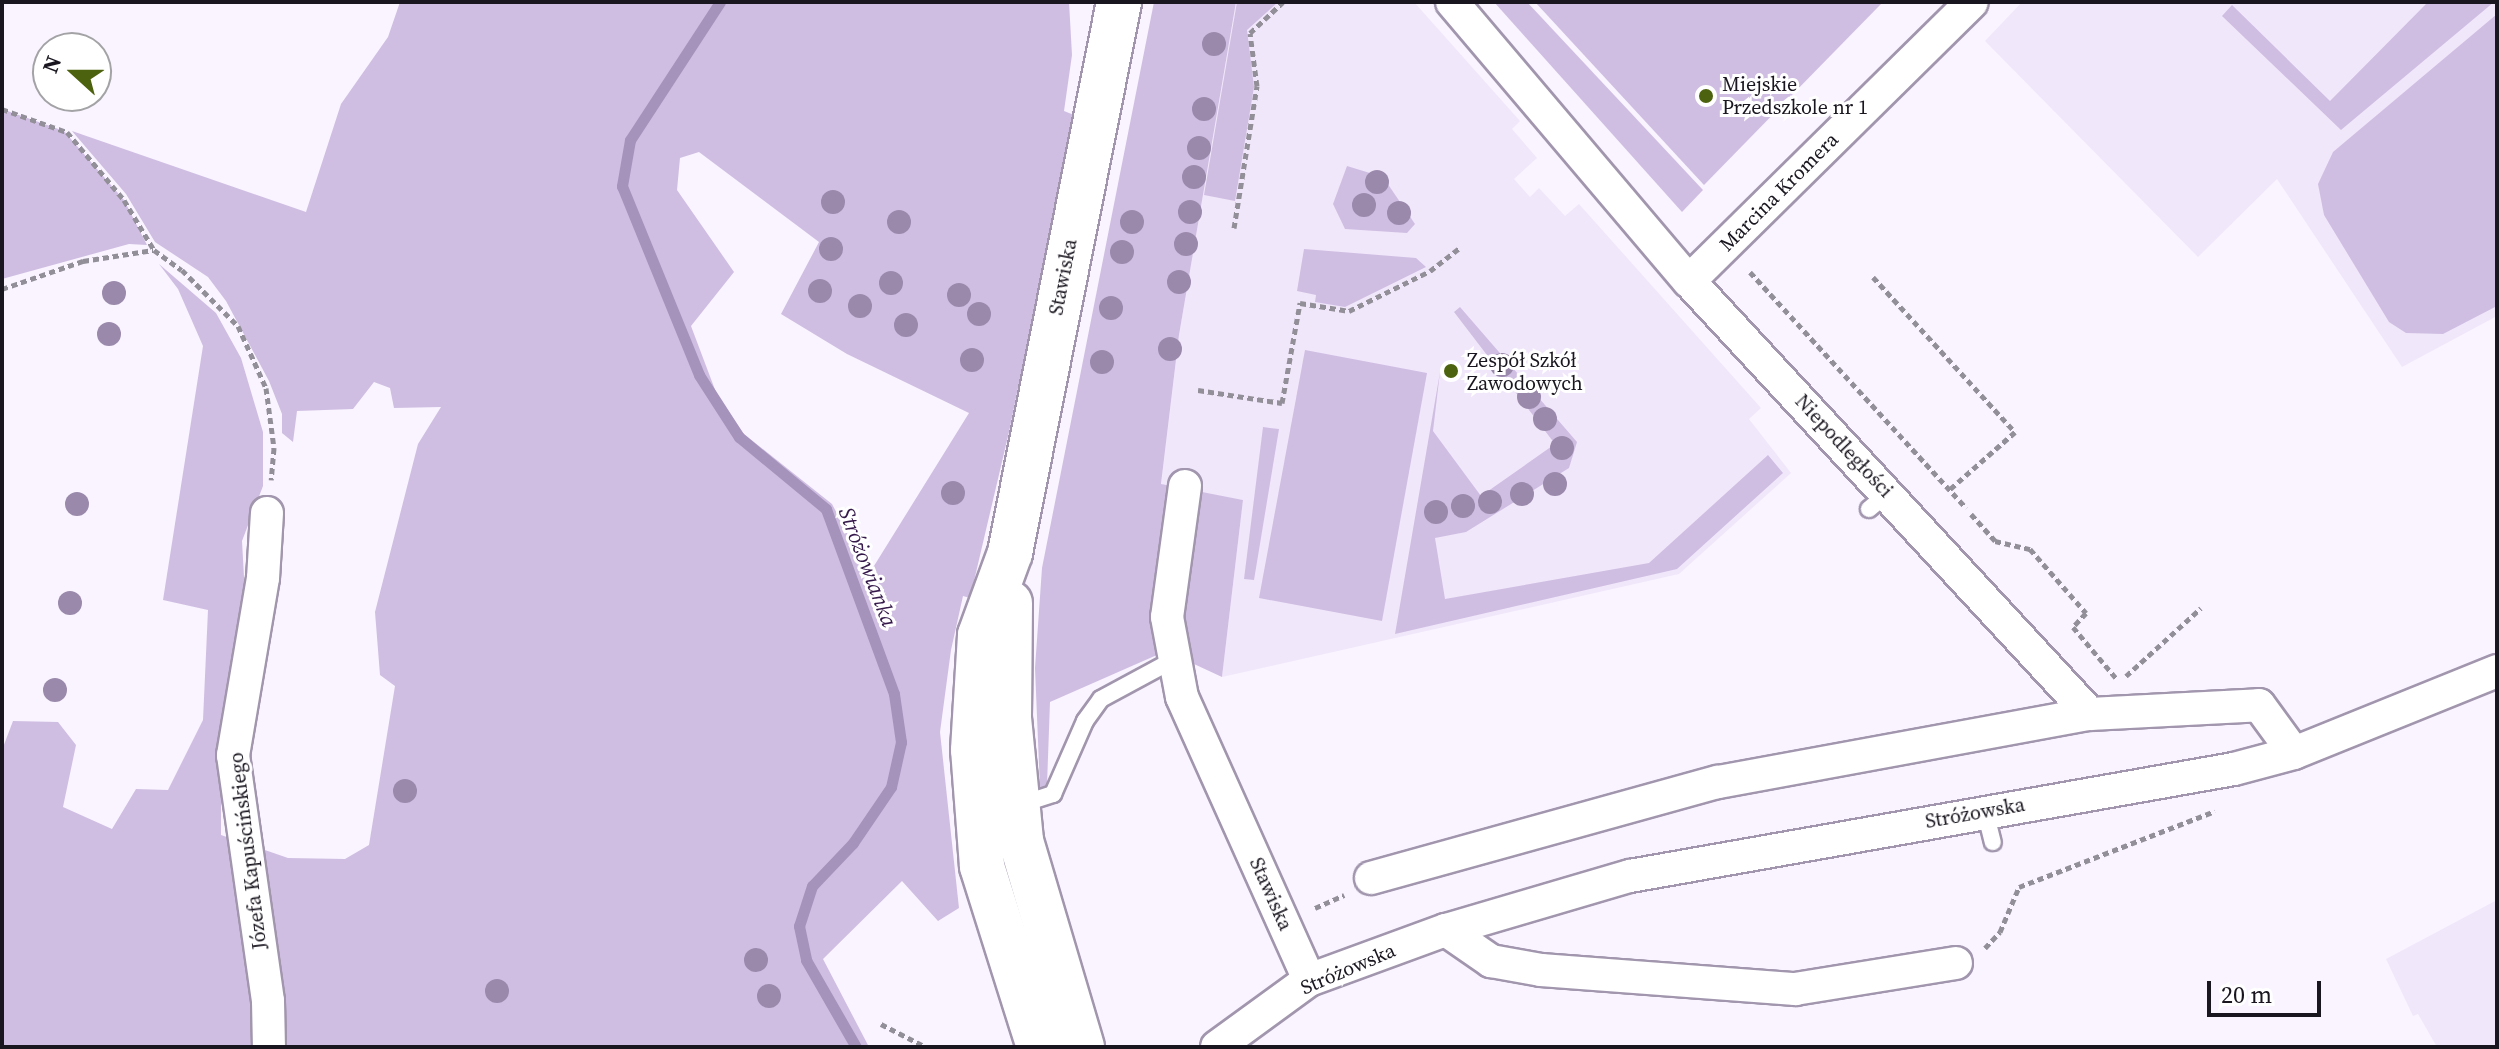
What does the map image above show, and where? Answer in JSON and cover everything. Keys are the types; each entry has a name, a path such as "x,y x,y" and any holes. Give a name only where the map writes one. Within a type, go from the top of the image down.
{"main road":[{"name":"Stawiska","path":"1039,1047 982,866 973,750 980,635 1010,553 1119,2"},
{"name":"Stawiska","path":"1010,553 1009,718 1017,805 1031,882 1082,1047"}],"street":[{"name":"Niepodległości","path":"1452,2 1878,501 2090,714"},
{"name":"Marcina Kromera","path":"1689,281 1972,2"},
{"name":"Stawiska","path":"1185,486 1167,617 1182,697 1309,980"},
{"name":"Józefa Kapuścińskiego","path":"267,513 263,578 233,755 268,1001 269,1047"},
{"name":"Stróżowska","path":"1217,1047 1309,980 1446,930 1630,876 1989,827 2234,769 2294,753 2497,671"},
{"path":"1364,884 1718,782 2090,714 2259,705 2294,753"},
{"path":"1446,930 1491,961 1541,970 1795,989 1956,963"}],"lane":[{"path":"1017,805 1053,794 1085,721 1101,699 1175,659"}],"path":[{"path":"1234,228 1257,86 1250,33 1283,2"},
{"path":"2,109 67,132 124,200 154,250 182,270 238,326 266,388 274,448 267,513"},
{"path":"1198,390 1282,403 1300,303 1349,311 1430,271 1459,248"},
{"path":"2,289 83,261 154,250"},
{"path":"1750,272 1966,508"},
{"path":"1873,277 2015,432 1949,490"},
{"path":"1971,514 1995,541 2030,549 2086,613 2073,627 2119,682 2201,608"},
{"path":"1995,940 2019,887 2219,809"},
{"path":"1318,919 1314,906 1364,884"},
{"path":"881,1024 926,1047"}],"shaded area":[{"path":"400,2 1069,2 1072,55 1064,111 1074,115 1009,432 970,598 963,596 951,650 940,732 959,908 938,921 902,881 823,959 869,1047 2,1047 2,750 13,721 58,722 76,745 63,807 112,829 136,789 168,790 203,720 208,610 163,600 203,346 178,289 159,264 216,313 241,358 263,432 263,486 242,541 246,613 221,728 221,835 288,858 345,859 369,845 395,686 380,675 375,612 418,444 441,407 394,408 390,388 374,382 353,409 297,411 293,442 282,433 282,414 269,381 226,301 208,277 155,242 126,194 72,131 306,212 341,104 388,37","holes":["699,152 819,242 781,314 847,354 969,413 869,574 832,504 744,434 717,395 691,326 734,272 677,190 680,158"]},
{"path":"1154,2 1236,2 1179,335 1161,484 1243,500 1222,677 1166,651 1050,702 1047,785 1040,789 1035,668 1042,568"},
{"name":"Zespół Szkół Zawodowych","path":"1236,2 1414,2 1520,121 1512,129 1537,158 1514,179 1530,197 1539,188 1565,216 1579,204 1761,408 1749,419 1791,473 1679,574 1222,677 1243,500 1161,485 1179,335"},
{"path":"1237,2 1278,2 1247,30 1254,87 1235,201 1204,195"},
{"path":"1494,2 1527,2 1703,190 1682,212"},
{"name":"Miejskie Przedszkole nr 1","path":"1535,2 1883,2 1704,185"},
{"path":"2022,2 2497,2 2497,316 2402,367 2277,179 2198,257 1985,41"},
{"path":"2428,2 2494,2 2341,130 2222,16 2232,5 2330,101"},
{"path":"2497,14 2497,306 2443,334 2406,333 2389,322 2324,215 2318,184 2333,152"},
{"path":"2,109 64,131 124,200 147,245 129,244 2,279"},
{"path":"1347,166 1383,177 1415,224 1407,233 1345,229 1333,204"},
{"path":"1304,249 1416,258 1426,267 1345,307 1315,302 1316,295 1297,291"},
{"path":"1460,307 1577,442 1569,468 1466,532 1435,538 1445,599 1649,563 1768,455 1783,473 1677,569 1395,634 1440,372 1433,431 1481,496 1555,444 1454,312"},
{"path":"1305,350 1427,373 1382,621 1259,598"},
{"path":"1263,427 1279,429 1254,580 1244,579"},
{"path":"2497,900 2497,1047 2437,1047 2418,1014 2413,1016 2386,959"}],"waterway":[{"name":"Stróżowianka","path":"720,2 630,140 622,186 699,375 739,437 826,509 894,694 901,742 891,787 853,843 812,886 799,926 806,960 856,1047"}],"place":[{"name":"Miejskie Przedszkole nr 1","path":"1706,96"},
{"name":"Zespół Szkół Zawodowych","path":"1451,371"}]}
